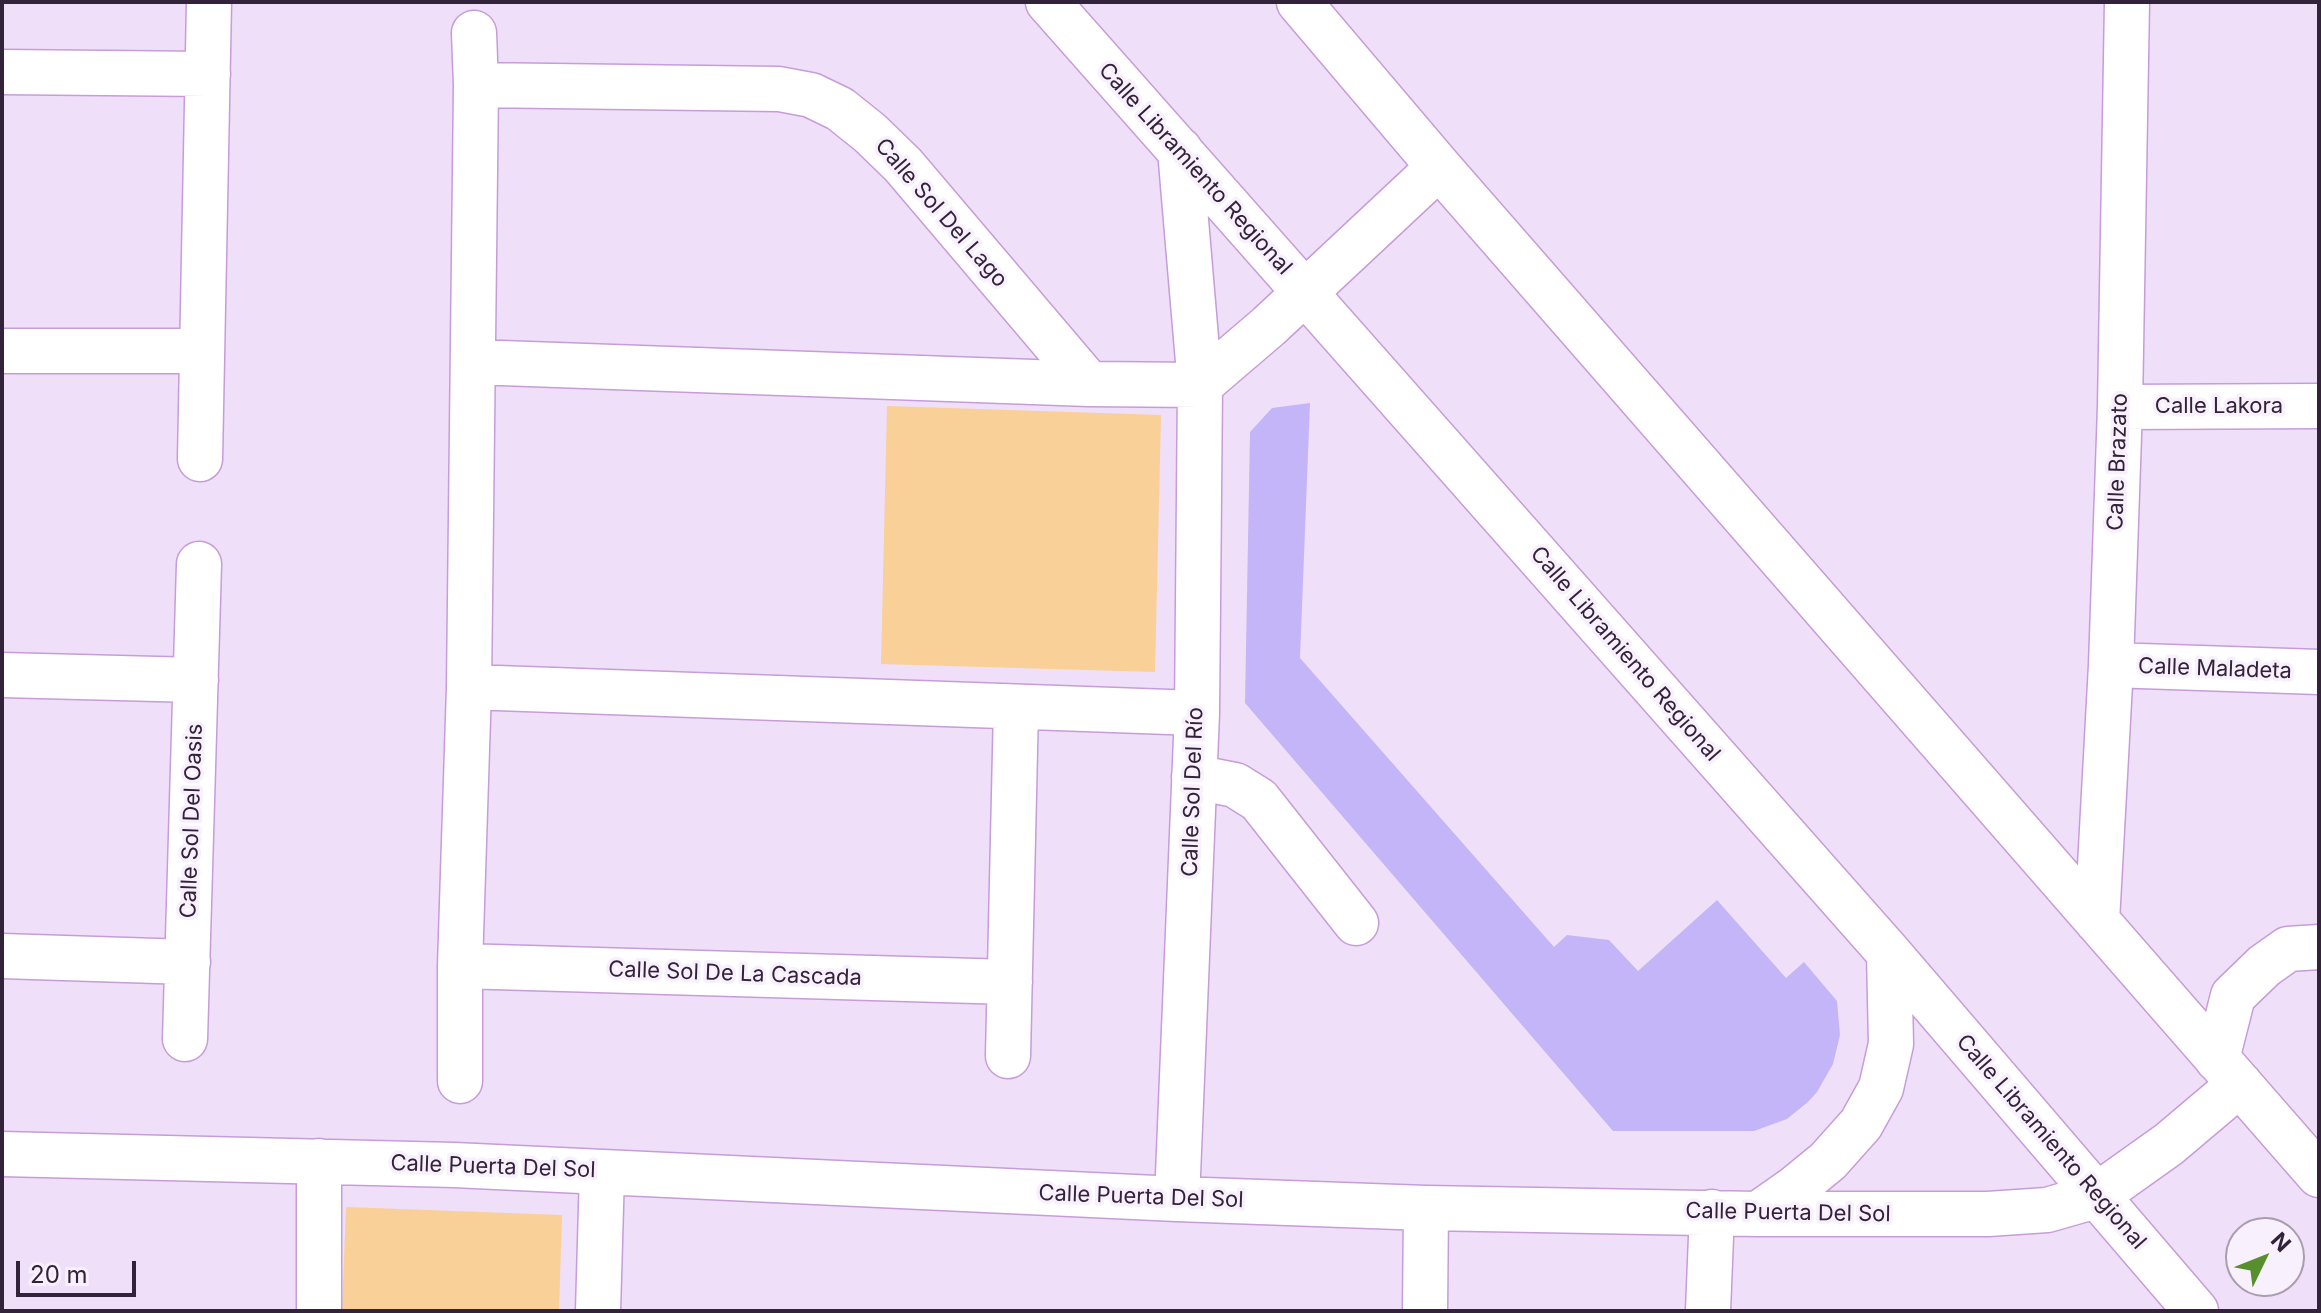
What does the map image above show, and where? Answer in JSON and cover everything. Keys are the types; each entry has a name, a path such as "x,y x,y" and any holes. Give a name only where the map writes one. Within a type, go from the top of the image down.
{"street":[{"path":"200,459 209,2"},
{"name":"Calle Libramiento Regional","path":"1048,2 1889,953 2196,1311"},
{"path":"1299,2 1439,167 2319,1175"},
{"name":"Calle Brazato","path":"2097,921 2111,665 2120,407 2127,2"},
{"path":"460,1081 471,547 474,33"},
{"path":"2,72 208,74"},
{"name":"Calle Sol Del Lago","path":"476,85 779,89 811,95 840,109 903,165 1089,384"},
{"name":"Calle Sol Del Río","path":"1177,1199 1197,713 1200,385 1180,150"},
{"path":"473,362 1089,384 1200,385 1305,293 1439,167"},
{"path":"2,351 202,351"},
{"name":"Calle Lakora","path":"2120,407 2319,406"},
{"name":"Calle Sol Del Oasis","path":"185,1039 199,564"},
{"name":"Calle Maladeta","path":"2111,665 2319,672"},
{"path":"2,675 196,680"},
{"path":"469,687 1197,713"},
{"path":"1008,1056 1016,707"},
{"path":"1194,777 1235,785 1259,800 1356,923"},
{"path":"2228,1072 2233,996 2264,966 2288,949 2319,947"},
{"path":"1758,1214 1828,1161 1861,1124 1881,1088 1891,1044 1889,953"},
{"path":"2,956 188,962"},
{"name":"Calle Sol De La Cascada","path":"460,966 1010,982"},
{"name":"Calle Puerta Del Sol","path":"2,1154 319,1161 1426,1208 1758,1214 1988,1214 2047,1210 2096,1196 2169,1144 2228,1072"},
{"path":"319,1161 319,1311"},
{"path":"598,1311 602,1172"},
{"path":"1425,1311 1426,1208"},
{"path":"1708,1311 1712,1212"}],"shaded area":[{"path":"887,406 1161,415 1155,672 881,664"},
{"path":"346,1207 562,1215 559,1311 342,1311"}],"building":[{"path":"1310,403 1300,658 1554,947 1567,935 1609,940 1638,971 1717,900 1786,978 1804,962 1837,1001 1840,1035 1833,1064 1817,1092 1787,1119 1754,1131 1613,1131 1245,703 1250,432 1272,408"}]}
